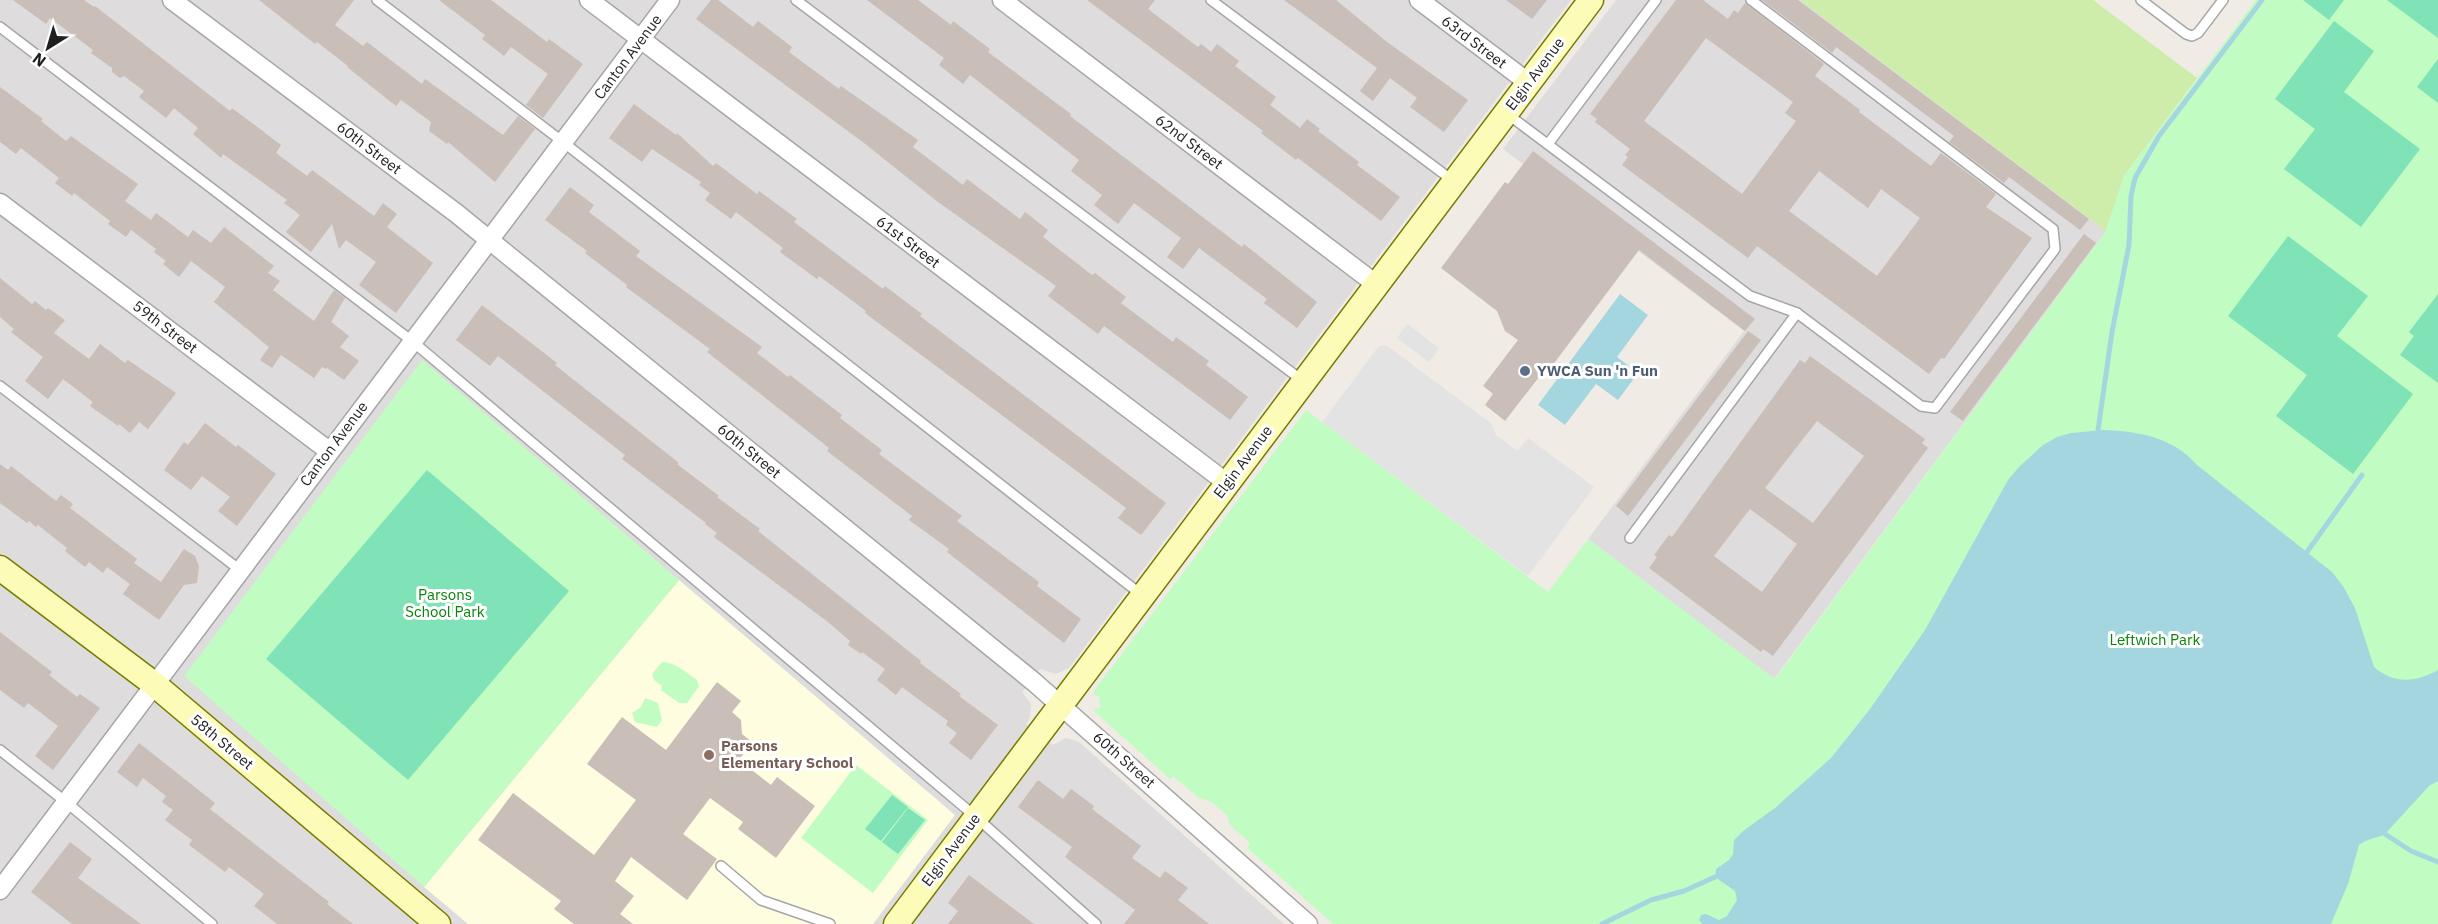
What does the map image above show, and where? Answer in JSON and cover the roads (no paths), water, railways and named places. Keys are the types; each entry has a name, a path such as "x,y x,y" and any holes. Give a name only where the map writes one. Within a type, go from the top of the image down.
{"street":[{"name":"60th Street","path":"172,0 489,240 1060,705 1308,924"},
{"name":"61st Street","path":"589,0 1227,483"},
{"name":"Canton Avenue","path":"0,890 670,0"},
{"name":"62nd Street","path":"1002,0 1377,285"},
{"name":"63rd Street","path":"1419,0 1529,83"},
{"name":"Elgin Avenue","path":"896,924 1591,0"},
{"name":"59th Street","path":"0,203 329,451"},
{"name":"58th Street","path":"0,568 154,684 438,924"}],"lane":[{"path":"377,0 563,142 1143,596"},
{"path":"796,0 1304,382"},
{"path":"1212,0 1454,182"},
{"path":"1548,144 1656,0"},
{"path":"1505,113 1750,296 1797,313 1921,406 1935,408 2055,249 2053,229 1752,0"},
{"path":"2141,0 2186,34 2192,36 2198,33 2223,0"},
{"path":"0,27 412,341 976,817 1096,924"},
{"path":"1630,538 1797,313"},
{"path":"0,386 240,570"},
{"path":"0,750 212,924"},
{"path":"721,866 761,900 830,924"}],"water":[{"path":"1620,294 1648,315 1617,357 1638,373 1618,400 1596,384 1565,425 1538,405"},
{"path":"2103,430 2142,434 2177,448 2332,572 2355,608 2374,667 2382,673 2406,680 2422,677 2438,670 2438,781 2429,786 2385,834 2359,845 2348,884 2331,924 1702,924 1699,920 1701,915 1706,914 1719,920 1727,916 1737,900 1735,891 1715,877 1716,869 1729,860 1733,854 1734,840 1775,808 1831,758 1870,709 1925,630 2008,480 2043,445 2057,437 2071,433"}],"waterway":[{"path":"2098,430 2112,332 2129,245 2131,196 2135,178 2159,136 2262,0"},
{"path":"2307,552 2362,475"},
{"path":"2385,834 2411,851 2438,862"},
{"path":"1602,924 1651,900 1684,891 1715,877"}],"place":[{"name":"YWCA Sun 'n Fun","path":"1525,371"},
{"name":"Parsons Elementary School","path":"709,755"}],"park label":[{"name":"Parsons School Park","path":"445,604"},
{"name":"Leftwich Park","path":"2155,640"}]}
